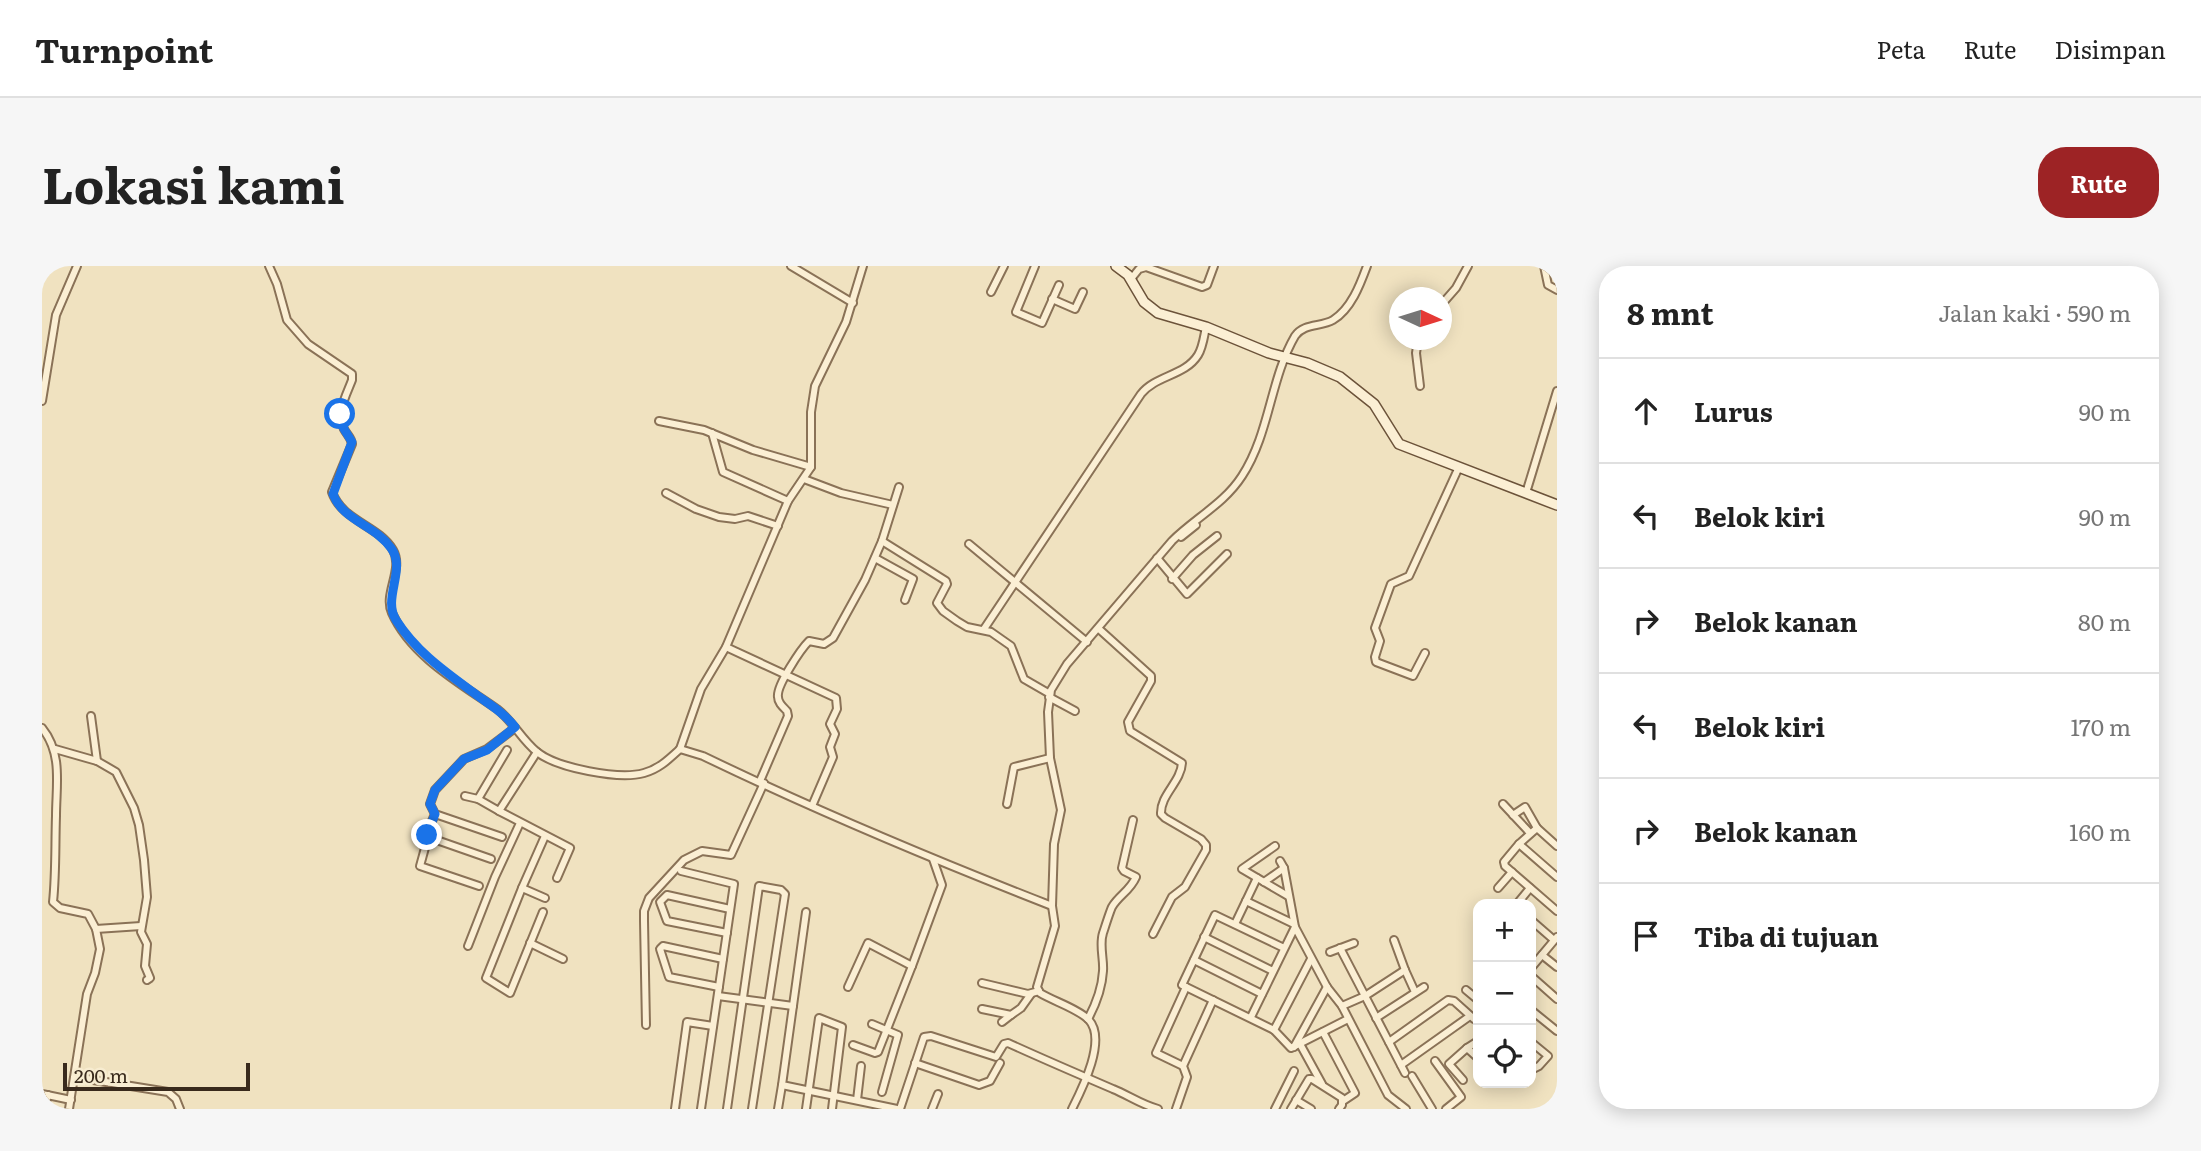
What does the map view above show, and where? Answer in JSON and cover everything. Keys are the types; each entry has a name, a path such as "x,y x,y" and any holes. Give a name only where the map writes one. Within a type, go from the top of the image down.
{"street":[{"path":"42,401 56,315 77,266"},
{"path":"269,266 288,320 308,344 352,374 340,411 342,423 352,443 332,492 343,511 368,526 394,552 391,612 420,652 503,714 537,752 565,767 609,773 643,773 665,764 680,750 701,689 726,647 788,501 811,467 811,412 815,386 819,372 846,322 863,266"},
{"path":"790,266 853,303"},
{"path":"991,292 1004,266"},
{"path":"1035,266 1016,312 1042,323 1059,285"},
{"path":"1116,266 1128,272 1144,302 1158,313 1206,327 1329,372 1360,391 1377,410 1399,444 1557,505"},
{"path":"1128,272 1149,267 1202,287 1207,285 1214,266"},
{"path":"1072,1109 1092,1061 1092,1025 1088,1019 1049,999 1037,987 1055,926 1052,906 1054,844 1061,810 1050,758 1049,695 1067,664 1181,532 1221,502 1243,475 1259,443 1286,358 1300,330 1331,321 1345,310 1367,266"},
{"path":"1452,292 1468,266"},
{"path":"1544,266 1548,285 1557,290"},
{"path":"1052,299 1075,309 1083,292"},
{"path":"984,629 1145,389 1179,371 1194,359 1200,349 1206,327"},
{"path":"1417,350 1419,386"},
{"path":"1526,492 1557,391"},
{"path":"659,421 712,433 753,450 811,467"},
{"path":"712,433 723,472 788,501"},
{"path":"1425,653 1413,676 1376,662 1374,657 1380,641 1375,628 1391,584 1409,576 1459,467"},
{"path":"804,480 841,493 893,505"},
{"path":"646,1025 646,905 671,871 694,854 704,851 731,855 788,716 788,711 781,705 778,697 779,688 799,650 809,641 824,643 833,638 875,558 899,487"},
{"path":"666,493 705,512 733,519 748,516 778,526"},
{"path":"1158,560 1196,525"},
{"path":"1172,579 1193,555 1217,536"},
{"path":"882,541 946,581 937,603 943,611 967,627 984,629 1011,646 1024,679 1076,711"},
{"path":"969,544 1087,642"},
{"path":"1158,560 1185,594 1189,594 1210,568 1227,554"},
{"path":"875,558 913,579 905,600"},
{"path":"1099,629 1151,676 1151,681 1128,722 1130,731 1182,763 1180,773 1162,804 1161,814 1201,839 1206,845 1206,850 1185,887 1172,897 1153,934"},
{"path":"726,647 836,698 836,709 830,724 835,734 830,747 833,757 812,806"},
{"path":"91,716 97,761"},
{"path":"502,837 435,814 430,807 433,795 458,764 468,756 487,750 515,727"},
{"path":"42,728 55,749 59,784 54,902 60,908 89,914 100,943 98,959 86,993 69,1109"},
{"path":"55,749 97,761 116,772 139,825 147,897 141,926 141,935 147,944 145,966 150,978 147,980"},
{"path":"478,799 508,750"},
{"path":"680,750 702,756 933,859 1052,906"},
{"path":"499,811 537,752"},
{"path":"1007,804 1014,767 1050,758"},
{"path":"465,796 478,799 570,848 556,878"},
{"path":"1503,804 1530,833"},
{"path":"1513,814 1525,807 1537,828 1557,846"},
{"path":"435,814 427,833 420,867 480,887"},
{"path":"1088,1019 1101,989 1101,939 1112,906 1131,887 1136,877 1122,868 1133,820"},
{"path":"468,946 520,823"},
{"path":"1537,828 1504,862 1505,866 1557,911"},
{"path":"543,912 510,993 486,978 545,836"},
{"path":"428,837 491,859"},
{"path":"1519,844 1557,877"},
{"path":"1275,846 1242,869 1288,896"},
{"path":"853,1045 877,1053 942,885 933,859"},
{"path":"1235,924 1246,901 1261,880 1282,864 1295,925 1311,959 1342,1006 1388,1095 1406,1109"},
{"path":"681,871 734,884 701,1109"},
{"path":"1498,887 1512,872"},
{"path":"727,1109 759,887 781,890 785,894 752,1109"},
{"path":"522,888 545,898"},
{"path":"1521,899 1530,888"},
{"path":"727,933 665,920 660,902 667,895 730,909"},
{"path":"1246,901 1295,925"},
{"path":"778,1109 806,912"},
{"path":"1284,948 1216,915 1182,985 1274,1030 1288,1046 1297,1045 1348,1019"},
{"path":"1536,924 1556,939 1536,962"},
{"path":"1251,1017 1295,925"},
{"path":"96,929 141,926"},
{"path":"1204,937 1273,971"},
{"path":"1394,940 1415,992"},
{"path":"530,943 564,959"},
{"path":"848,987 868,943 912,966"},
{"path":"1330,952 1354,943"},
{"path":"723,959 663,946 660,949 669,977 742,999 793,1006"},
{"path":"1340,948 1401,1065 1432,1109"},
{"path":"1542,955 1557,967"},
{"path":"1274,1030 1311,959"},
{"path":"1194,960 1262,994"},
{"path":"1342,1006 1364,996 1405,970"},
{"path":"1536,980 1557,999"},
{"path":"982,983 1031,994 1039,991"},
{"path":"1183,1066 1156,1053 1186,987"},
{"path":"1297,1045 1327,987"},
{"path":"1376,1018 1424,987"},
{"path":"1466,990 1473,996"},
{"path":"1002,1022 1021,1008 1031,994"},
{"path":"1176,1109 1186,1077 1183,1066 1213,1000"},
{"path":"1389,1042 1448,1000 1454,1001 1472,1017 1401,1065"},
{"path":"982,1009 1011,1015"},
{"path":"1536,1014 1557,1031"},
{"path":"806,1109 819,1018 842,1027 832,1109"},
{"path":"675,1109 687,1022 713,1026"},
{"path":"872,1024 898,1036 882,1092"},
{"path":"1323,1032 1355,1093 1343,1101 1339,1109"},
{"path":"782,1086 898,1109 924,1037 931,1036 996,1057 1004,1044 1008,1043 1158,1109"},
{"path":"1463,1080 1449,1064 1473,1044"},
{"path":"1297,1045 1322,1084"},
{"path":"1536,1046 1548,1056 1536,1068"},
{"path":"1467,1048 1473,1053"},
{"path":"1435,1061 1461,1097 1446,1109"},
{"path":"915,1063 979,1085 990,1081 1000,1063"},
{"path":"857,1100 861,1066"},
{"path":"1275,1109 1294,1071"},
{"path":"75,1077 168,1092 176,1099 180,1109"},
{"path":"1291,1109 1309,1079 1322,1084 1343,1101"},
{"path":"44,1109 45,1094 71,1100"},
{"path":"932,1109 938,1094"},
{"path":"1296,1100 1311,1109"},
{"path":"1389,1109 1395,1101"}],"route":[{"path":"340,414 344,429 352,442 333,494 343,511 368,526 394,552 394,585 390,608 396,620 420,652 503,714 515,727 487,750 464,759 435,790 430,804 435,814 427,835"}]}
